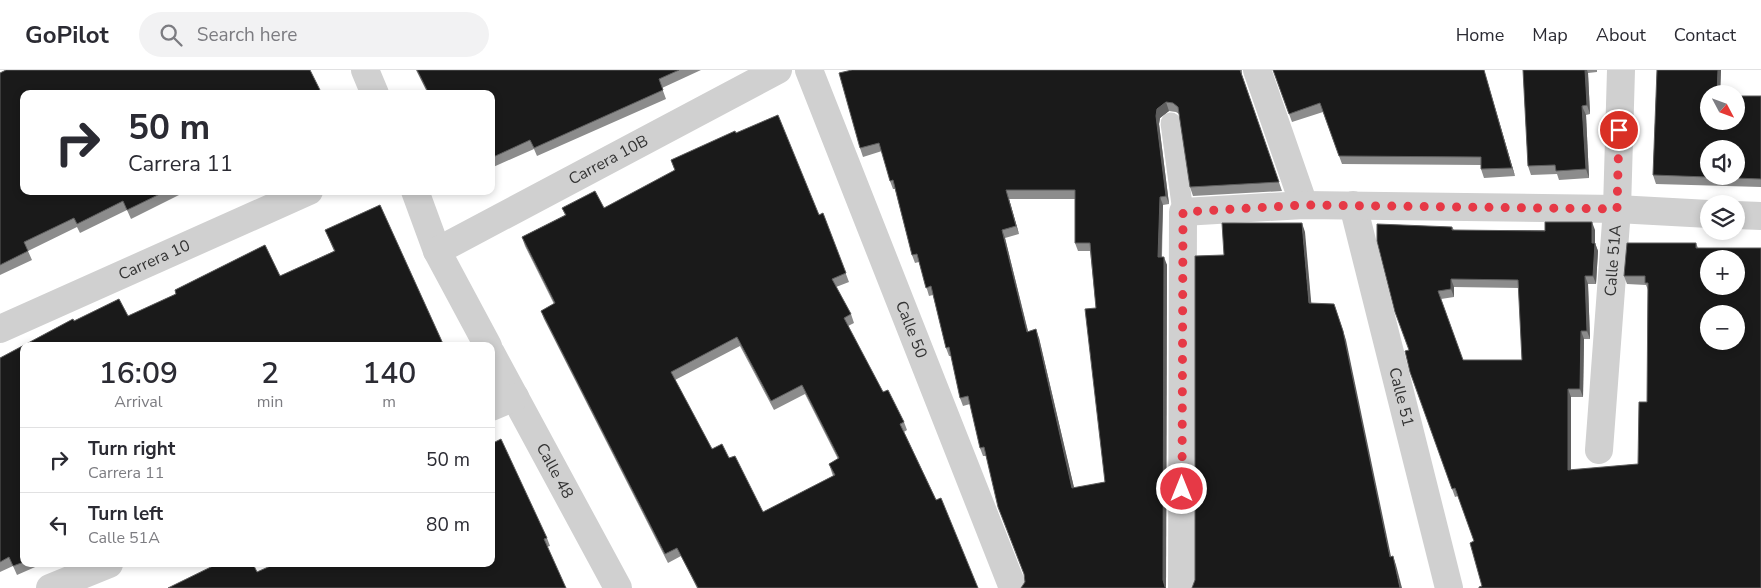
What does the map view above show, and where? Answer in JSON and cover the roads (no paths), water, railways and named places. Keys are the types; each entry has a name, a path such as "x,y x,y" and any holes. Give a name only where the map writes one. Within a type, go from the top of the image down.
{"street":[{"path":"364,70 373,90"},
{"name":"Carrera 10B","path":"437,251 778,70"},
{"name":"Calle 50","path":"809,70 1013,588"},
{"path":"1257,70 1304,205"},
{"name":"Calle 51A","path":"1599,450 1617,209 1621,70"},
{"name":"Carrera 10","path":"0,330 300,195"},
{"path":"416,195 437,251 486,342"},
{"path":"1182,588 1183,212 1304,205 1353,205 1617,209 1700,214"},
{"name":"Calle 51","path":"1353,205 1449,588"},
{"path":"1745,215 1761,216"},
{"name":"Calle 48","path":"495,369 503,402 618,588"},
{"path":"50,588 102,567"}],"lane":[{"path":"1171,123 1183,212"}]}
